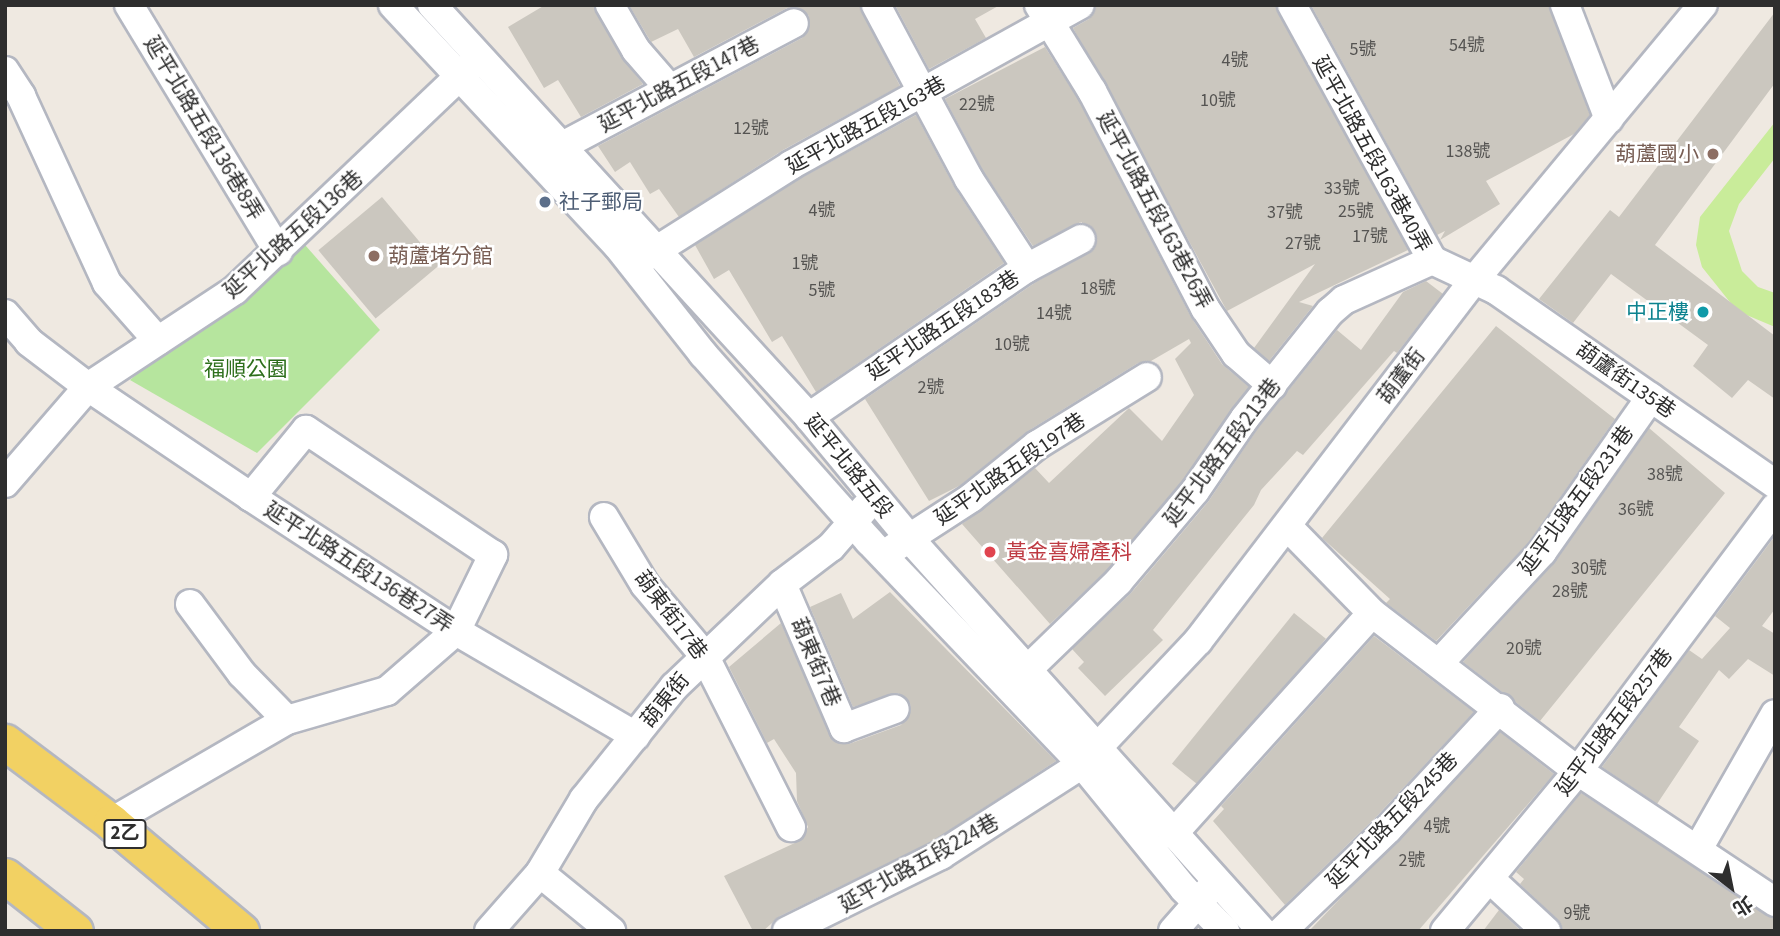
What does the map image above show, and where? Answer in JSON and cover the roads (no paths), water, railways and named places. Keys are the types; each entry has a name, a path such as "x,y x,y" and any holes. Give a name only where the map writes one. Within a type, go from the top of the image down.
{"main road":[{"name":"2乙","path":"5,742 111,822 241,931"},
{"path":"5,876 75,931"}],"street":[{"name":"延平北路五段136巷8弄","path":"129,5 278,251"},
{"path":"393,5 458,76 645,257 704,354 883,556 1090,754"},
{"name":"延平北路五段","path":"432,5 564,145 645,257 809,417 874,498 1028,669 1090,754 1207,893 1262,931"},
{"path":"610,5 636,50 668,87"},
{"path":"876,5 969,179 1027,268"},
{"name":"延平北路五段163巷","path":"645,257 791,165 923,93 1044,14 1080,5"},
{"name":"延平北路五段163巷40弄","path":"1292,5 1432,260 1476,278"},
{"path":"1565,5 1609,118"},
{"name":"葫蘆街","path":"1090,754 1198,641 1476,278 1699,10"},
{"name":"延平北路五段163巷26弄","path":"1044,14 1092,91 1205,308 1237,354 1272,385"},
{"name":"延平北路五段147巷","path":"564,145 668,87 794,23"},
{"name":"延平北路五段136巷","path":"5,484 88,387 235,290 480,56"},
{"path":"5,71 21,96 107,283 158,341"},
{"name":"延平北路五段183巷","path":"809,417 1027,268 1081,239"},
{"name":"延平北路五段213巷","path":"1028,669 1118,582 1195,491 1272,385 1344,300 1432,260"},
{"name":"葫蘆街135巷","path":"1476,278 1775,484"},
{"name":"延平北路五段136巷27弄","path":"5,314 29,342 88,387 251,497 456,631 636,736"},
{"name":"延平北路五段197巷","path":"883,556 971,498 1037,445 1147,377"},
{"name":"延平北路五段231巷","path":"1441,661 1542,552 1651,397"},
{"path":"111,822 287,720 387,691 456,631 493,555 306,430 251,497"},
{"name":"葫東街","path":"489,931 540,873 584,799 704,654 782,584 831,547 874,498"},
{"name":"延平北路五段257巷","path":"1445,931 1491,880 1578,771 1775,508"},
{"name":"葫東街17巷","path":"604,517 645,584 704,654 791,827"},
{"path":"1287,526 1372,613 1441,661 1578,771 1775,902"},
{"name":"葫東街7巷","path":"782,584 844,728 895,709"},
{"path":"190,604 243,674 287,720"},
{"path":"1173,834 1372,613"},
{"name":"延平北路五段245巷","path":"1282,931 1388,829 1500,708"},
{"path":"1698,849 1775,713"},
{"name":"延平北路五段","path":"1090,754 1173,834 1225,931"},
{"name":"延平北路五段224巷","path":"787,931 942,855 1090,754"},
{"path":"540,873 611,931"},
{"path":"1491,880 1546,931"},
{"path":"1173,931 1207,893"}],"place":[{"name":"葫蘆國小","path":"1713,154"},
{"name":"社子郵局","path":"545,202"},
{"name":"葫蘆堵分館","path":"374,256"},
{"name":"中正樓","path":"1703,312"},
{"name":"黃金喜婦產科","path":"990,552"}],"park label":[{"name":"福順公園","path":"246,369"}]}
